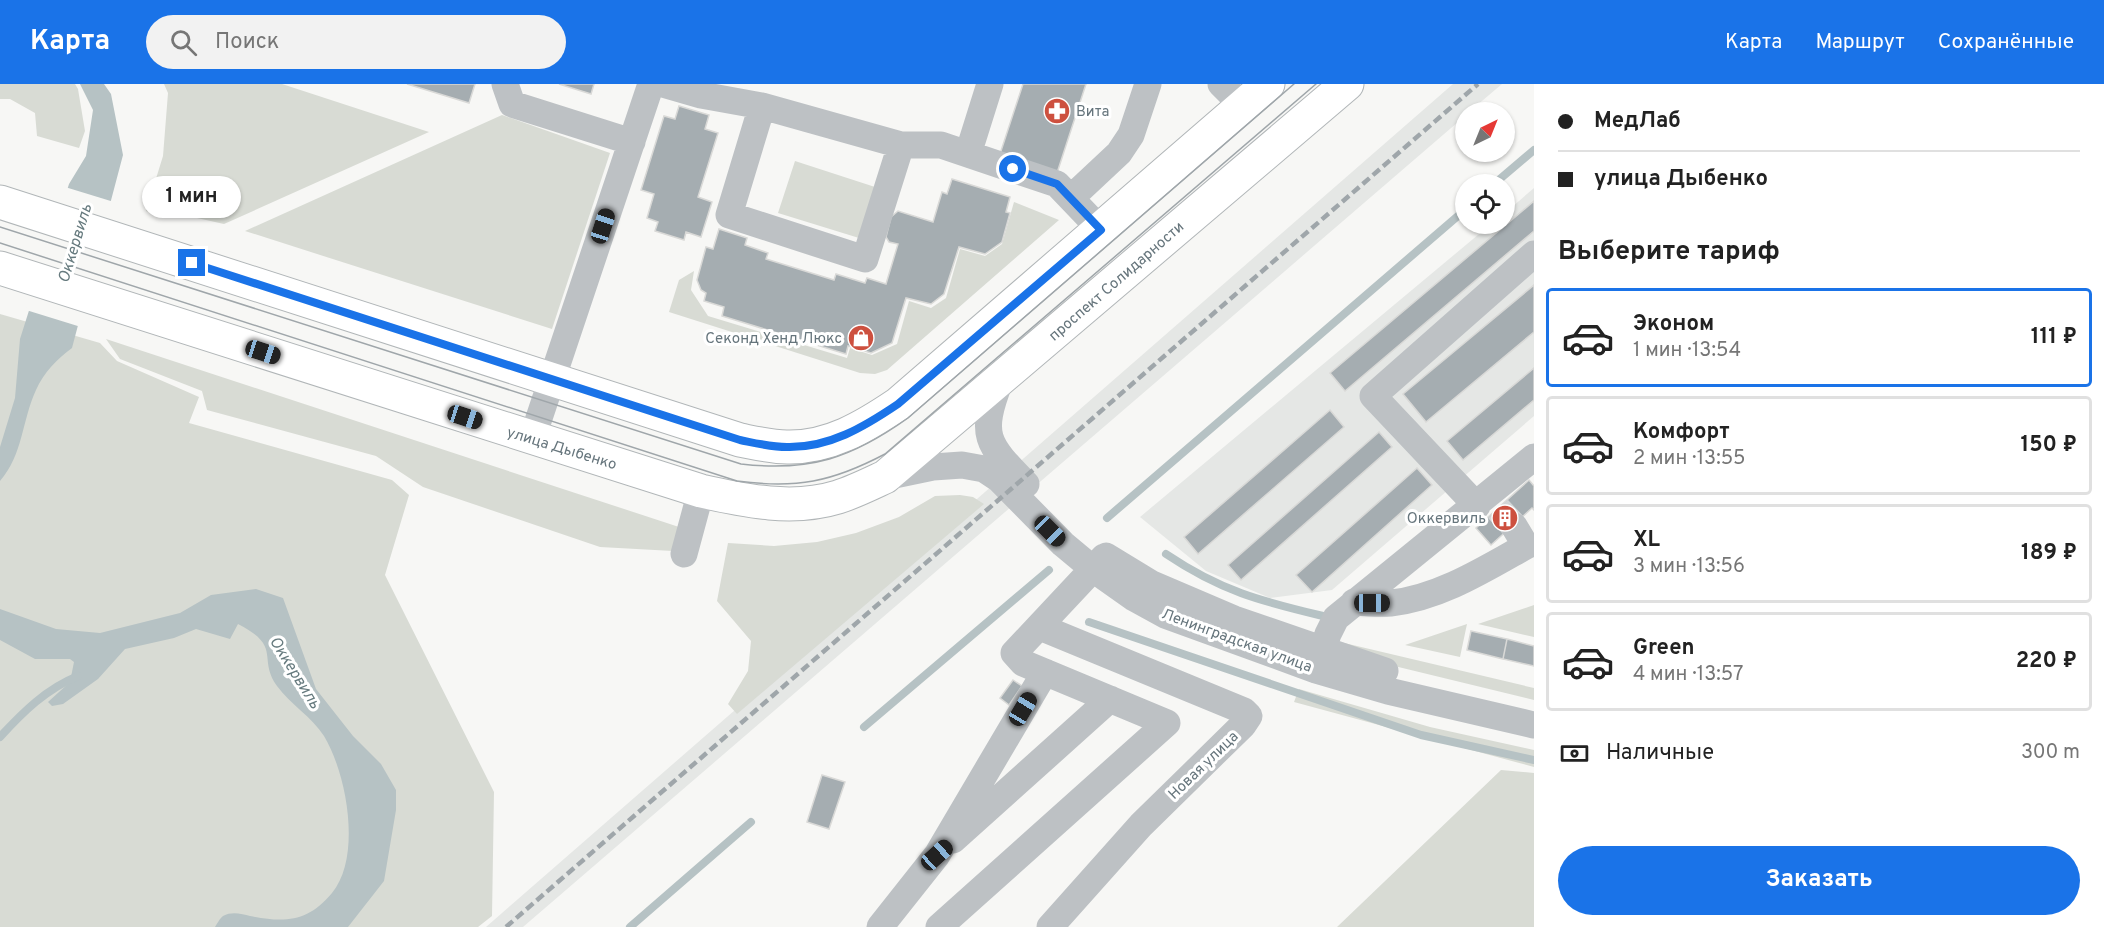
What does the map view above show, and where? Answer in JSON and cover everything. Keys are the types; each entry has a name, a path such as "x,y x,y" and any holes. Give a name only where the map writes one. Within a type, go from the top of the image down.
{"main road":[{"path":"12,206 740,440 787,447 827,443 867,425 898,404 1101,230 1232,95 1268,84"},
{"name":"проспект Солидарности","path":"885,477 1347,84"},
{"name":"улица Дыбенко","path":"3,269 701,491 755,503 798,504 837,497 885,477"}],"street":[{"path":"505,84 512,104 632,142"},
{"path":"532,439 651,84"},
{"path":"663,84 701,95 762,106 901,145 941,145 1057,184 1072,197 1101,230"},
{"path":"968,154 990,84"},
{"path":"1072,197 1119,153 1131,135 1148,84"},
{"path":"762,106 729,215 865,258 901,145"},
{"path":"1354,602 1391,603 1417,597 1476,573 1526,546 1494,510 1372,396 1534,254"},
{"name":"Ленинградская улица","path":"1000,381 988,412 993,464 1047,505 1134,597 1166,615 1319,660 1388,691 1534,724"},
{"path":"1319,660 1336,618 1354,602 1494,510 1534,457"},
{"path":"885,477 933,467 993,464"},
{"path":"684,554 701,491"},
{"path":"939,927 1167,723 1023,663 1014,653 1100,562"},
{"name":"Новая улица","path":"1040,627 1244,711 1249,716 1243,726 1141,825 1050,927"},
{"name":"Ленинградская улица","path":"1319,660 1371,667 1534,706"},
{"path":"880,927 937,855 1046,672"},
{"path":"937,855 1110,699"}],"shaded area":[{"path":"0,84 75,84 78,89 85,131 79,148 37,136 35,113 10,99 0,99"},
{"path":"164,84 282,84 429,132 224,224 188,216 167,218 146,211 163,156 168,93"},
{"path":"1453,84 1502,84 1481,102 1455,102 1455,125 523,927 486,927"},
{"path":"502,115 610,153 552,329 245,231"},
{"path":"795,161 875,187 859,238 778,213"},
{"path":"1534,188 1534,416 1332,590 1270,598 1206,571 1140,517 1479,234 1515,234 1515,204"},
{"path":"1014,202 1059,220 887,370 875,374 860,373 669,312 679,280 694,271 691,290 708,316 847,358 850,348 872,355 897,344 909,301 931,308 946,298 960,249 985,256 1002,244"},
{"path":"0,314 100,343 117,361 199,397 189,423 392,480 409,495 385,575 494,792 492,916 478,927 0,927"},
{"path":"106,339 679,527 673,551 600,547 423,487 376,456 207,410 202,391 120,359"},
{"path":"935,496 973,497 984,504 737,714 728,704 748,671 751,641 717,601 728,543 774,546 817,542 856,533 899,517"},
{"path":"1534,605 1534,637 1478,624"},
{"path":"1467,624 1460,657 1405,645"},
{"path":"1340,642 1534,688 1534,700 1349,655"},
{"path":"1299,689 1430,727 1534,750 1534,767 1294,702"},
{"path":"1501,770 1534,773 1534,927 1337,927"}],"water":[{"path":"80,84 104,84 111,94 123,155 72,348 51,366 39,383 31,401 18,449 8,471 0,481 0,447 15,398 20,339 69,184 86,156 93,110"},
{"path":"256,589 283,598 316,689 353,736 381,764 396,790 396,810 384,881 348,927 215,927 226,914 274,919 305,915 323,903 332,893 347,859 349,838 345,793 332,752 319,729 277,686 271,676 265,646 252,632 238,624 230,639 196,629 174,638 125,649 98,679 63,704 52,706 48,702 70,682 74,662 70,659 35,659 0,640 0,609 56,629 100,633 180,613 211,595"}],"pier":[{"path":"65,187 114,202 81,327 26,310"}],"building":[{"path":"407,84 475,84 469,103"},
{"path":"559,84 594,84 591,94"},
{"path":"1023,84 1086,84 1057,173 1000,154"},
{"path":"679,106 709,115 705,129 718,133 698,197 712,202 701,237 686,232 684,240 655,231 658,222 647,218 654,194 641,190 664,116 675,119"},
{"path":"952,179 1010,197 1006,212 1010,213 1002,242 985,254 959,247 944,294 931,304 906,298 892,343 871,353 848,346 846,354 722,316 724,307 704,301 706,293 701,290 697,280 706,247 713,249 719,229 747,238 745,245 768,253 766,259 834,280 836,274 865,283 867,278 886,284 898,244 889,242 886,237 891,217 898,211 933,222 942,192 947,194"},
{"path":"1534,201 1534,231 1345,391 1330,373 1495,234 1515,234 1515,217"},
{"path":"1534,285 1534,332 1426,422 1403,394"},
{"path":"1534,368 1534,400 1463,460 1447,441"},
{"path":"1330,410 1344,427 1198,554 1184,537"},
{"path":"1379,432 1392,447 1241,580 1228,565"},
{"path":"1417,468 1432,485 1312,592 1296,575"},
{"name":"Оккервиль","path":"1529,480 1534,486 1534,510 1532,508 1491,545 1476,528"},
{"path":"1471,631 1507,639 1503,659 1467,650"},
{"path":"1507,639 1534,646 1534,666 1503,659"},
{"path":"1013,680 1022,686 1009,705 1000,698"},
{"path":"822,775 845,782 829,829 807,822"}],"waterway":[{"path":"1506,174 1534,150"},
{"path":"1107,518 1455,218"},
{"path":"1166,554 1223,586 1280,605 1323,616"},
{"path":"864,727 1049,570"},
{"path":"1089,622 1421,735 1534,760"},
{"path":"0,737 36,702 66,681 78,676"},
{"path":"630,927 751,822"}],"tunnel":[{"path":"1498,509 1514,526"}],"tram line":[{"path":"0,227 741,464 766,466 809,464 849,452 888,432 908,418 1294,84"},
{"path":"0,243 737,481 778,484 813,481 848,471 885,454 1316,84"}],"railway":[{"path":"506,927 1478,84"}],"place":[{"name":"Вита","path":"1057,111"},
{"name":"Секонд Хенд Люкс","path":"861,338"},
{"name":"Оккервиль","path":"1505,518"}],"route":[{"path":"192,263 740,440 787,447 827,443 867,425 898,404 1101,230 1072,197 1057,184 1013,169"}]}
